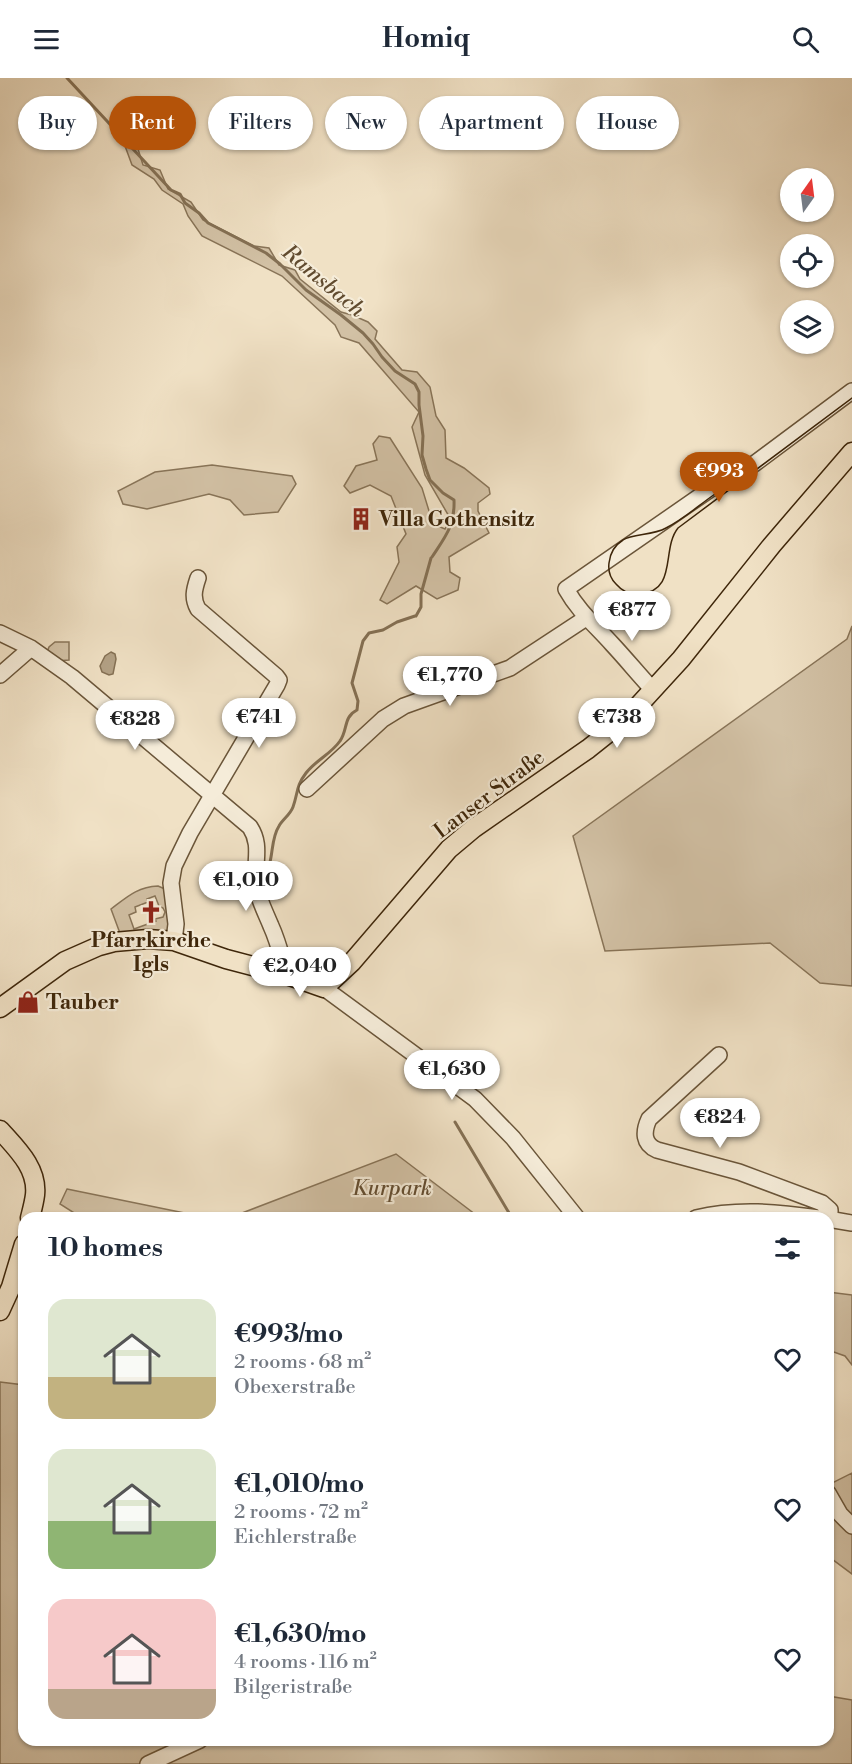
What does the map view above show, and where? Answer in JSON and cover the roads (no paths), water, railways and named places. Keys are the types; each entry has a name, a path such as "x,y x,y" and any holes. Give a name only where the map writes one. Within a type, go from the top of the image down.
{"main road":[{"name":"Lanser Straße","path":"324,988 352,962 449,849 474,828 588,749 627,718 681,660 766,552 852,452"},
{"path":"0,1008 57,966 99,946 137,940 174,941 225,959 287,975 324,988"},
{"path":"0,1130 33,1173 35,1196 31,1212"},
{"path":"0,1311 18,1264"}],"street":[{"path":"653,690 586,618 566,589 709,490 754,464 852,391"},
{"path":"174,941 176,924 172,899 172,876 190,833 279,680 198,609 194,603 194,596 198,578"},
{"path":"307,789 383,719 404,706 510,668 586,618"},
{"path":"0,633 31,648 87,689 250,827 257,841 256,888 272,927 287,975"},
{"path":"0,675 31,648"},
{"path":"324,988 475,1099 513,1138 572,1212"},
{"path":"719,1055 649,1119 645,1139 648,1145 657,1150 739,1172 822,1203 830,1210 829,1212"},
{"path":"738,1212 764,1212"},
{"path":"834,1220 852,1222"},
{"path":"834,1503 840,1514 852,1526"},
{"path":"148,1764 187,1746"}],"waterway":[{"name":"Ramsbach","path":"67,78 171,190 180,194 185,203 208,223 266,253 280,264 306,290 363,333 395,371 415,384 419,392 423,436 422,455 426,469 430,480 454,500 451,524 432,557"},
{"name":"Ramsbach","path":"416,616 421,607 421,594 431,558"},
{"name":"Ramsbach","path":"264,880 275,835 292,810 300,782 310,768 340,741 350,716 357,710 358,701 352,683 363,641 369,633 383,630 415,616"},
{"name":"Ramsbach","path":"455,1122 508,1212"}],"tram line":[{"path":"754,471 666,528 632,536 620,542 613,550 610,559 609,572 614,582 624,591 637,594 652,591 660,585 667,568 673,537 678,528 852,398"}],"place":[{"name":"Villa Gothensitz","path":"361,519"},
{"name":"Pfarrkirche Igls","path":"151,912"},
{"name":"Tauber","path":"28,1002"}],"park label":[{"name":"Kurpark","path":"392,1188"}]}
